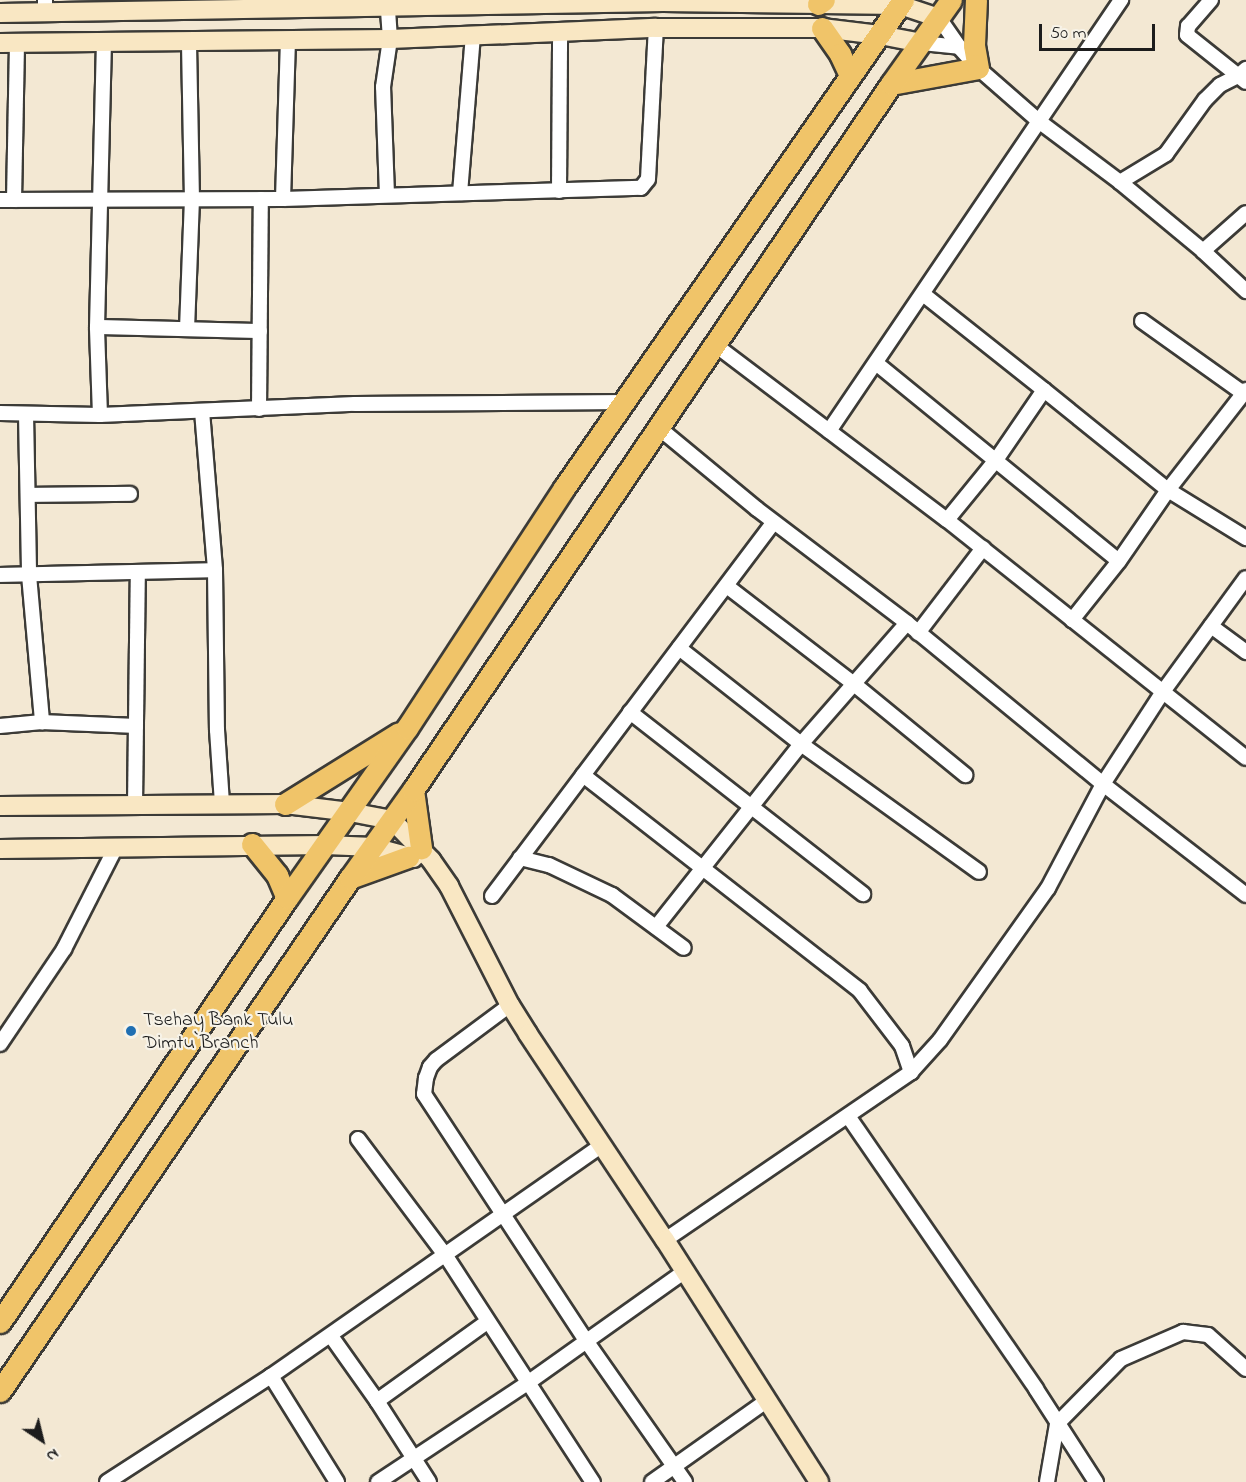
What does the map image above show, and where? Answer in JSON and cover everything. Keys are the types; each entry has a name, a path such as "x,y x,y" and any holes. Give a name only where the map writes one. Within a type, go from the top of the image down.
{"main road":[{"path":"0,1391 350,878 393,820 714,344 951,0"},
{"path":"891,84 978,68 974,45 976,0"},
{"path":"0,1322 287,898 350,812 407,728 564,488 902,2"},
{"path":"822,28 840,54 850,75"},
{"path":"285,804 407,728"},
{"path":"350,878 420,855 413,790"},
{"path":"252,844 277,875 287,898"}],"street":[{"path":"829,431 1040,122 1120,0"},
{"path":"1211,0 1188,26 1187,35 1243,76"},
{"path":"0,13 45,6 902,2 939,18 958,47 978,68 1040,122 1120,182 1203,251 1246,291"},
{"path":"387,3 390,39 383,87 387,195"},
{"path":"656,28 648,179 640,188 283,199 7,200 8,43 390,39 656,28 822,28 958,47"},
{"path":"559,191 560,32"},
{"path":"460,193 473,36"},
{"path":"283,199 288,39"},
{"path":"187,329 192,200 189,40"},
{"path":"100,415 97,327 104,42"},
{"path":"1120,182 1166,154 1205,100 1220,85 1243,76"},
{"path":"259,408 261,199"},
{"path":"1203,251 1246,213"},
{"path":"923,294 1168,490 1246,538"},
{"path":"1072,620 1119,561 1168,490 1245,391 1142,321"},
{"path":"97,327 260,331"},
{"path":"714,344 983,548 1246,758"},
{"path":"876,363 1119,561"},
{"path":"947,520 996,460 1044,390"},
{"path":"0,413 100,415 355,404 626,402"},
{"path":"202,411 215,570 217,730 222,804"},
{"path":"26,414 29,574 42,723"},
{"path":"658,428 774,522 907,623 1103,784 1246,895"},
{"path":"28,495 130,494"},
{"path":"492,896 630,712 728,587 774,522"},
{"path":"918,633 983,548"},
{"path":"0,575 215,570"},
{"path":"135,805 138,572"},
{"path":"665,1240 911,1072 940,1040 1048,888 1103,784 1162,693 1246,578"},
{"path":"728,587 854,684 965,775"},
{"path":"656,927 801,744 907,623"},
{"path":"1211,626 1246,652"},
{"path":"679,648 801,744 978,872"},
{"path":"630,712 863,894"},
{"path":"0,726 42,723 136,726"},
{"path":"583,775 860,992 902,1046 911,1072"},
{"path":"0,806 285,804 393,820 458,901 510,1005 665,1240 819,1482"},
{"path":"0,849 252,844 326,845 373,847 420,855"},
{"path":"0,1044 11,1031 64,949 116,847"},
{"path":"520,858 549,865 612,895 684,948"},
{"path":"510,1005 436,1060 430,1067 424,1094 587,1342 685,1482"},
{"path":"0,1021 11,1031"},
{"path":"848,1116 1036,1389 1096,1482"},
{"path":"358,1139 446,1256 593,1482"},
{"path":"107,1482 330,1336 601,1146"},
{"path":"378,1482 529,1382 684,1272"},
{"path":"377,1401 487,1322"},
{"path":"1047,1482 1057,1424 1121,1359 1183,1332 1208,1335 1246,1370"},
{"path":"330,1336 377,1401 429,1482"},
{"path":"271,1376 337,1482"},
{"path":"652,1482 768,1400"}],"place":[{"name":"Tsehay Bank Tulu Dimtu Branch","path":"131,1031"}]}
